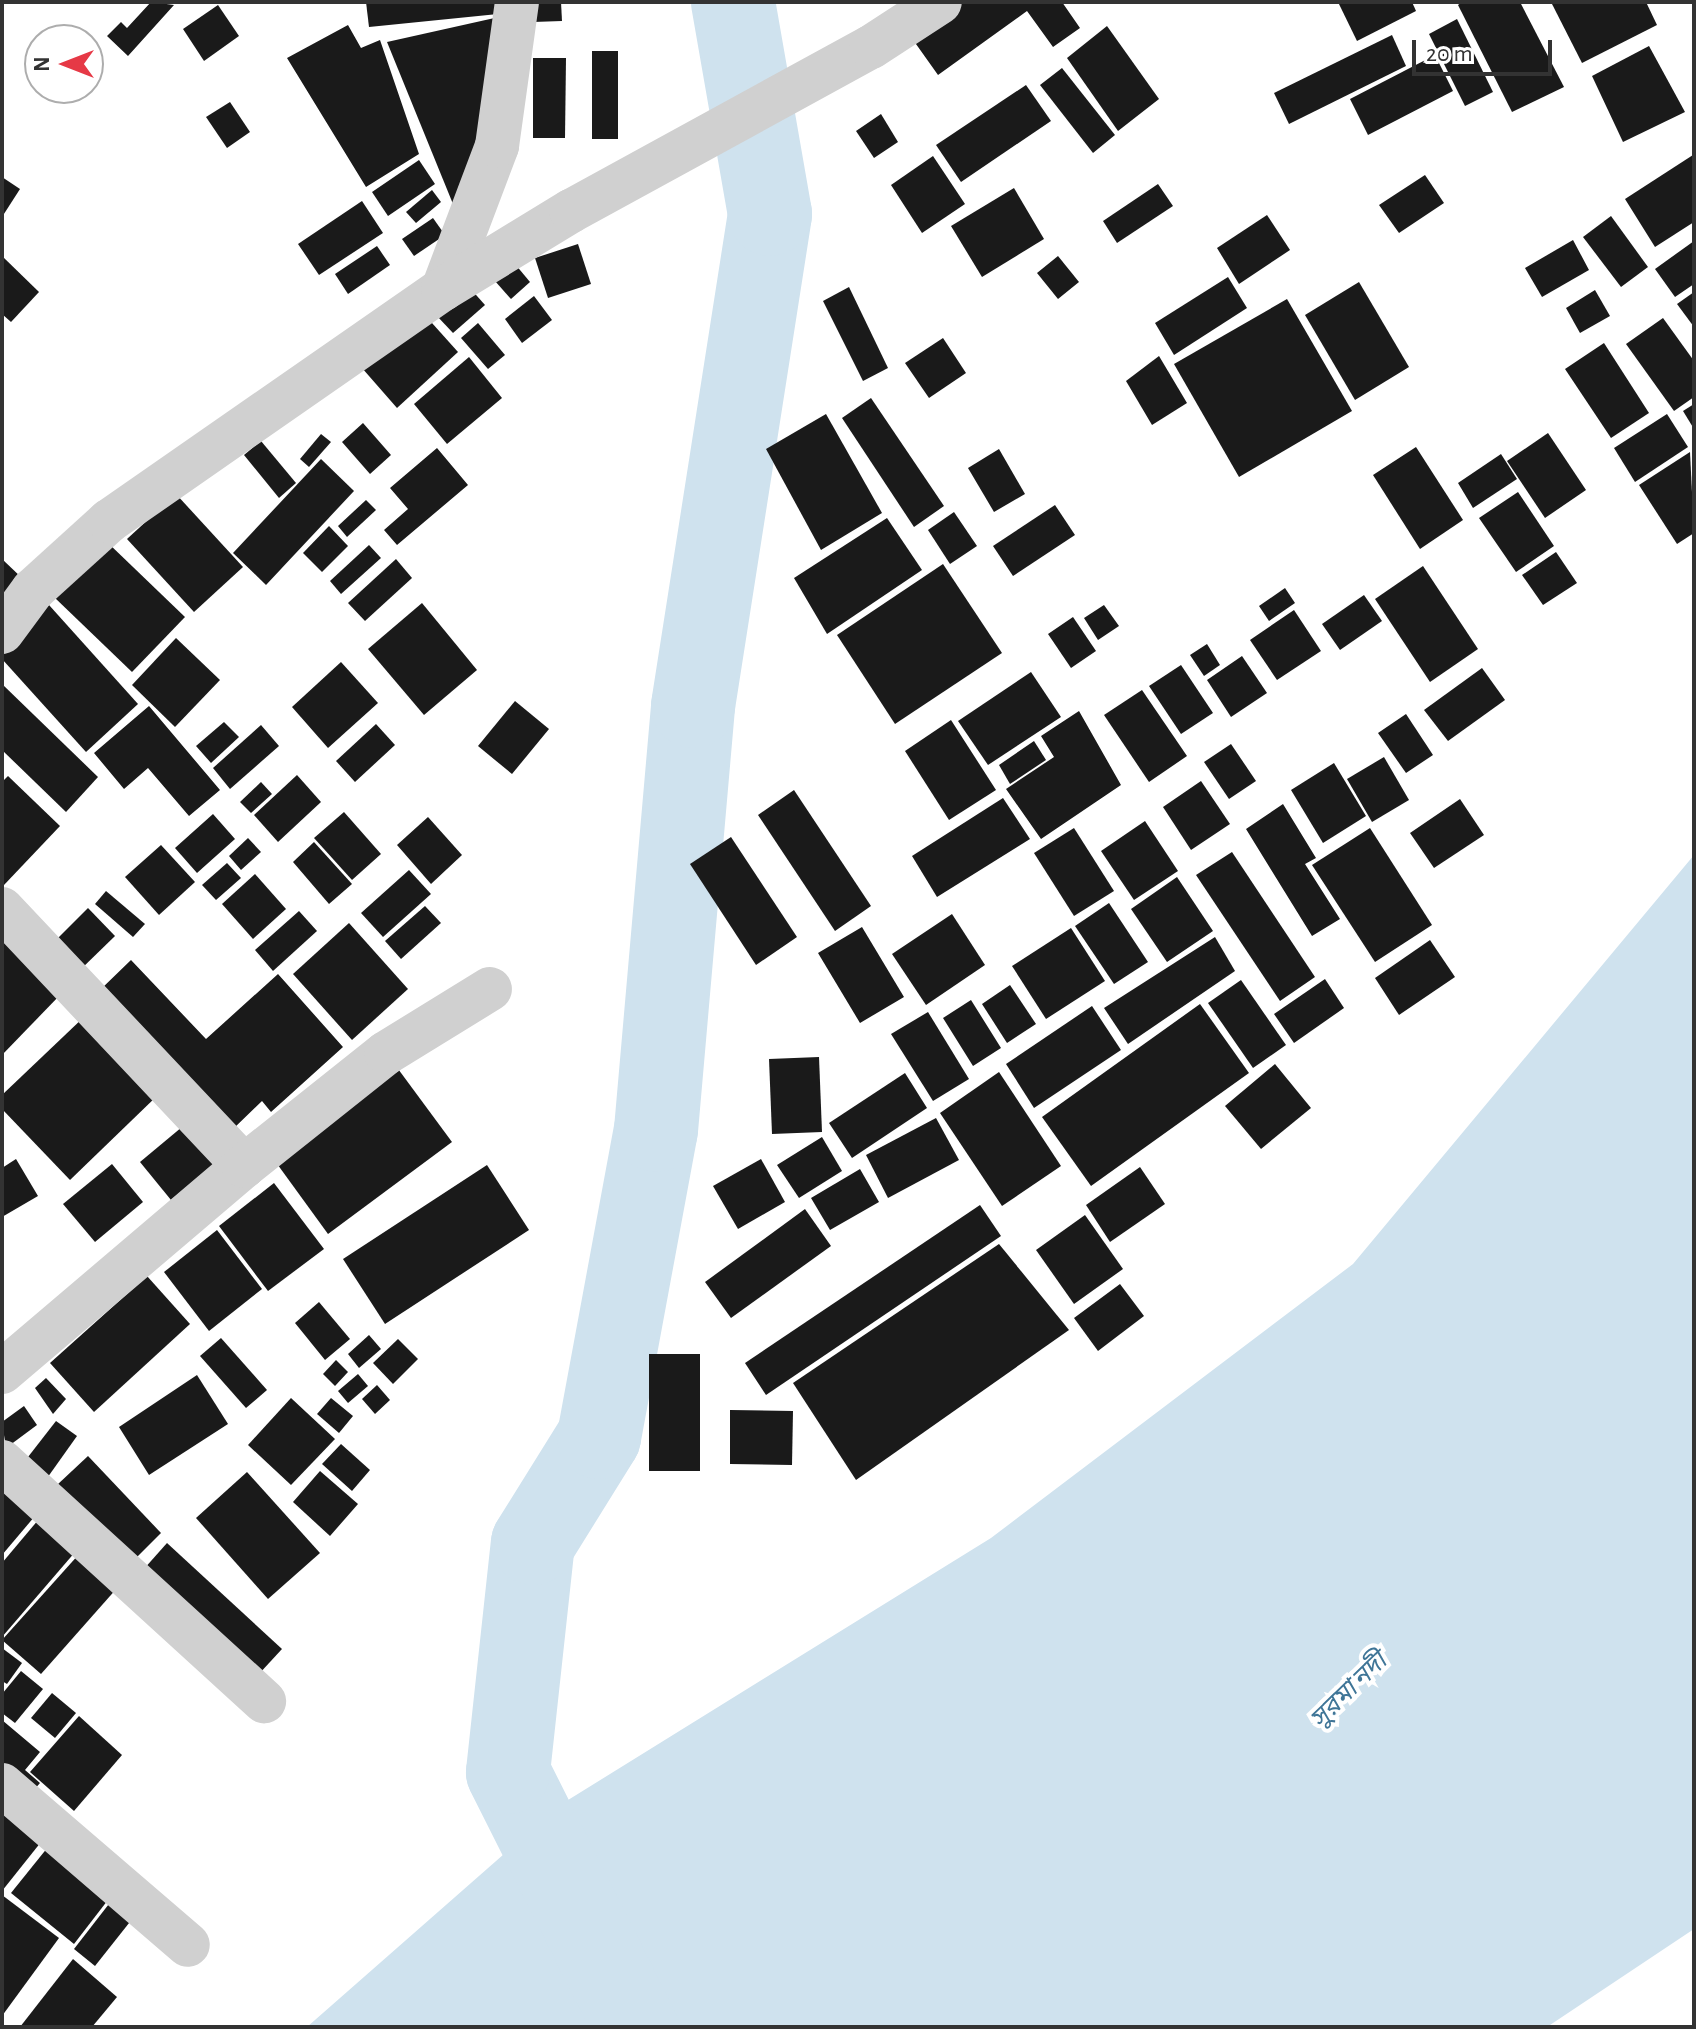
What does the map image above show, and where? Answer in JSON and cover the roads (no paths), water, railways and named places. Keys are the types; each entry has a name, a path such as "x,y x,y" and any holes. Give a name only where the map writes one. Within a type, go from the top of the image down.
{"street":[{"path":"443,289 497,146 517,2"},
{"path":"2,632 33,590 109,521 443,289 571,211 871,47 940,2"},
{"path":"2,909 244,1166"},
{"path":"2,1372 244,1166 386,1053 490,989"},
{"path":"2,1462 264,1701"},
{"path":"2,1785 188,1945"}],"water":[{"name":"সুরমা নদী","path":"1694,855 1694,1929 1547,2027 307,2027 560,1805 991,1538 1353,1264"}],"waterway":[{"path":"636,2027 508,1772 533,1543 599,1437 656,1130 693,706 770,214 733,2"}]}
